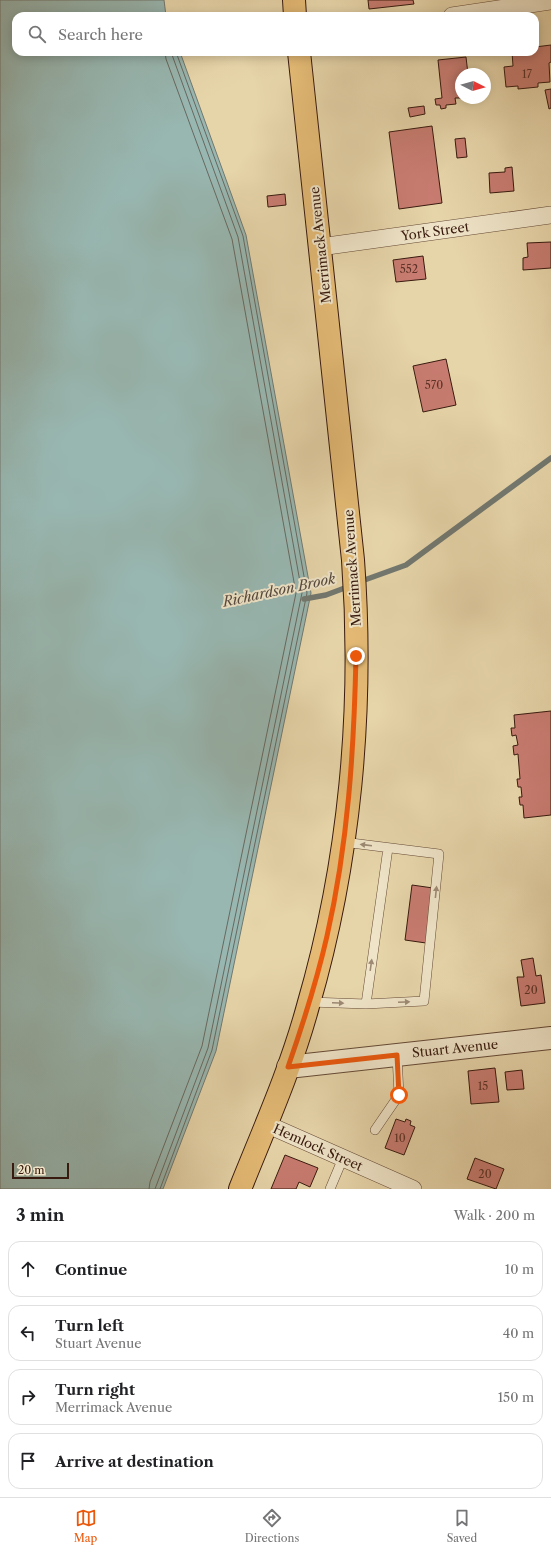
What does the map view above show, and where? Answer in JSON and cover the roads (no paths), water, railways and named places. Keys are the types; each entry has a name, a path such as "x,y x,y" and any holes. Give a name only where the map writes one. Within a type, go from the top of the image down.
{"main road":[{"path":"294,0 295,12"},
{"name":"Merrimack Avenue","path":"240,1189 288,1067 310,1002 327,935 343,842 353,748 357,608 299,56"}],"street":[{"path":"478,12 551,1"},
{"name":"York Street","path":"320,247 551,215"},
{"name":"Stuart Avenue","path":"288,1067 551,1038"},
{"name":"Hemlock Street","path":"266,1124 413,1189"}],"lane":[{"path":"310,1002 366,1004 424,1001 439,854 343,842"},
{"path":"366,1004 388,848"},
{"path":"374,1130 399,1095 397,1055"},
{"path":"330,1189 343,1158"}],"water":[{"path":"0,0 164,0 166,12 12,12 12,56 181,56 246,235 311,593 216,1051 163,1189 0,1189"}],"waterway":[{"name":"Richardson Brook","path":"359,582 406,565 551,458"},
{"name":"Richardson Brook","path":"304,599 326,595 350,586"}]}
